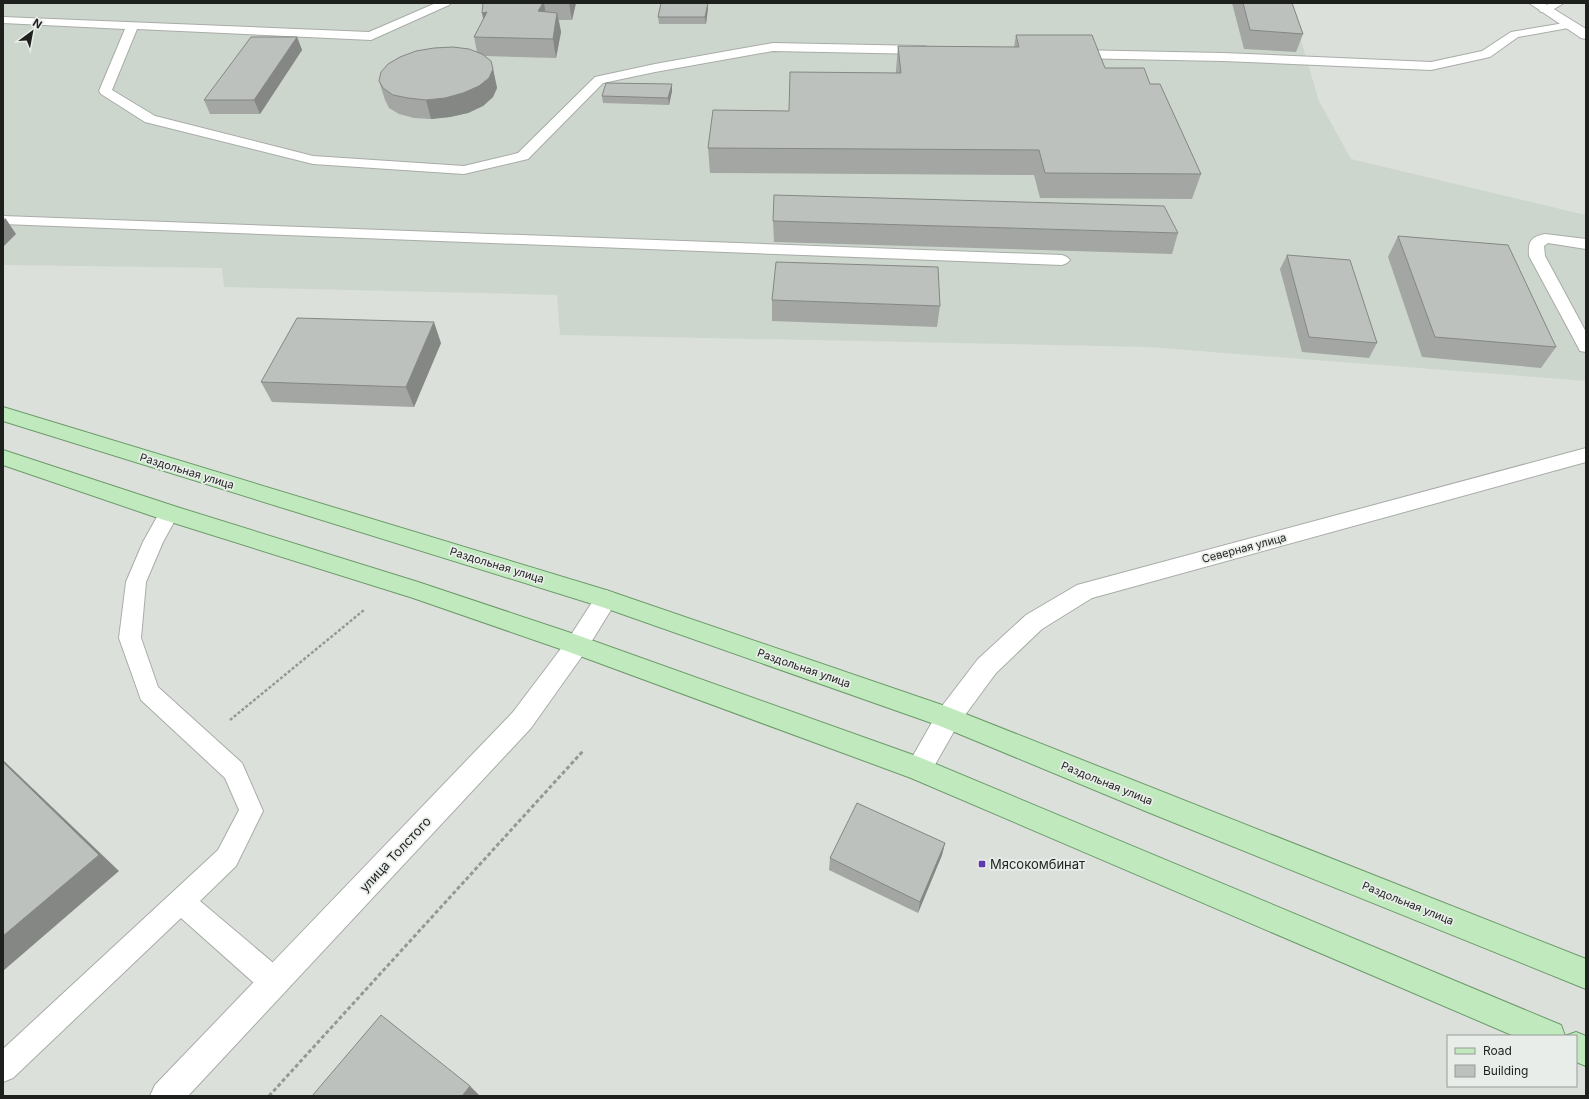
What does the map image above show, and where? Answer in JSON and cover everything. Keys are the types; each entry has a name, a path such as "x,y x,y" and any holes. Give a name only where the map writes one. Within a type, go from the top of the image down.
{"main road":[{"name":"Раздольная улица","path":"3,414 606,599 948,718 1166,807 1586,974"},
{"path":"3,457 169,513 418,591 577,645 918,769 1548,1035"},
{"path":"1577,1048 1586,1052"}],"street":[{"path":"1540,6 1586,35"},
{"name":"Северная улица","path":"918,769 948,718 987,666 1034,622 1085,591 1586,456"},
{"name":"улица Толстого","path":"166,1096 522,720 577,645 606,599"}],"lane":[{"path":"3,20 371,36 445,3"},
{"path":"1540,6 1558,3"},
{"path":"1057,53 1223,57 1431,66 1486,54 1515,34 1570,25"},
{"path":"132,26 105,91 150,119 313,160 464,170 523,156 599,80 655,68 773,47 938,51"},
{"path":"3,220 1062,260"},
{"path":"1586,244 1544,238 1536,244 1537,256 1586,346"},
{"path":"3,1068 227,858 251,811 234,771 149,693 130,638 136,582 153,542 169,513"},
{"path":"181,901 274,982"}],"path":[{"path":"203,742 366,608"},
{"path":"269,1096 583,751"}],"shaded area":[{"path":"3,3 1290,3 1319,101 1351,159 1586,215 1586,381 1148,347 560,335 557,295 224,287 222,268 3,265"}],"building":[{"path":"483,3 543,3 538,11 557,13 553,39 474,37 487,12 482,13"},
{"path":"661,3 708,3 705,17 658,17"},
{"path":"1243,3 1292,3 1303,34 1250,30"},
{"path":"1016,35 1092,35 1105,68 1144,68 1150,84 1160,84 1201,174 1045,173 1039,150 708,148 713,110 789,111 790,72 901,73 898,46 1019,47"},
{"path":"251,37 297,37 254,100 204,100"},
{"path":"453,47 469,49 482,54 491,61 493,69 489,78 479,86 463,93 445,98 426,100 393,95 383,88 379,81 381,72 388,64 400,57 416,51"},
{"path":"606,83 672,84 668,98 602,96"},
{"path":"774,195 1164,206 1178,233 773,221"},
{"path":"1398,236 1508,245 1556,347 1435,337"},
{"path":"1287,255 1350,260 1377,343 1309,337"},
{"path":"776,262 938,267 940,306 772,300"},
{"path":"297,318 434,322 406,387 261,382"},
{"path":"3,762 99,855 3,936"},
{"path":"857,803 945,843 920,902 830,858"},
{"path":"381,1015 470,1086 462,1096 312,1096"}],"place":[{"name":"Мясокомбинат","path":"982,864"}]}
